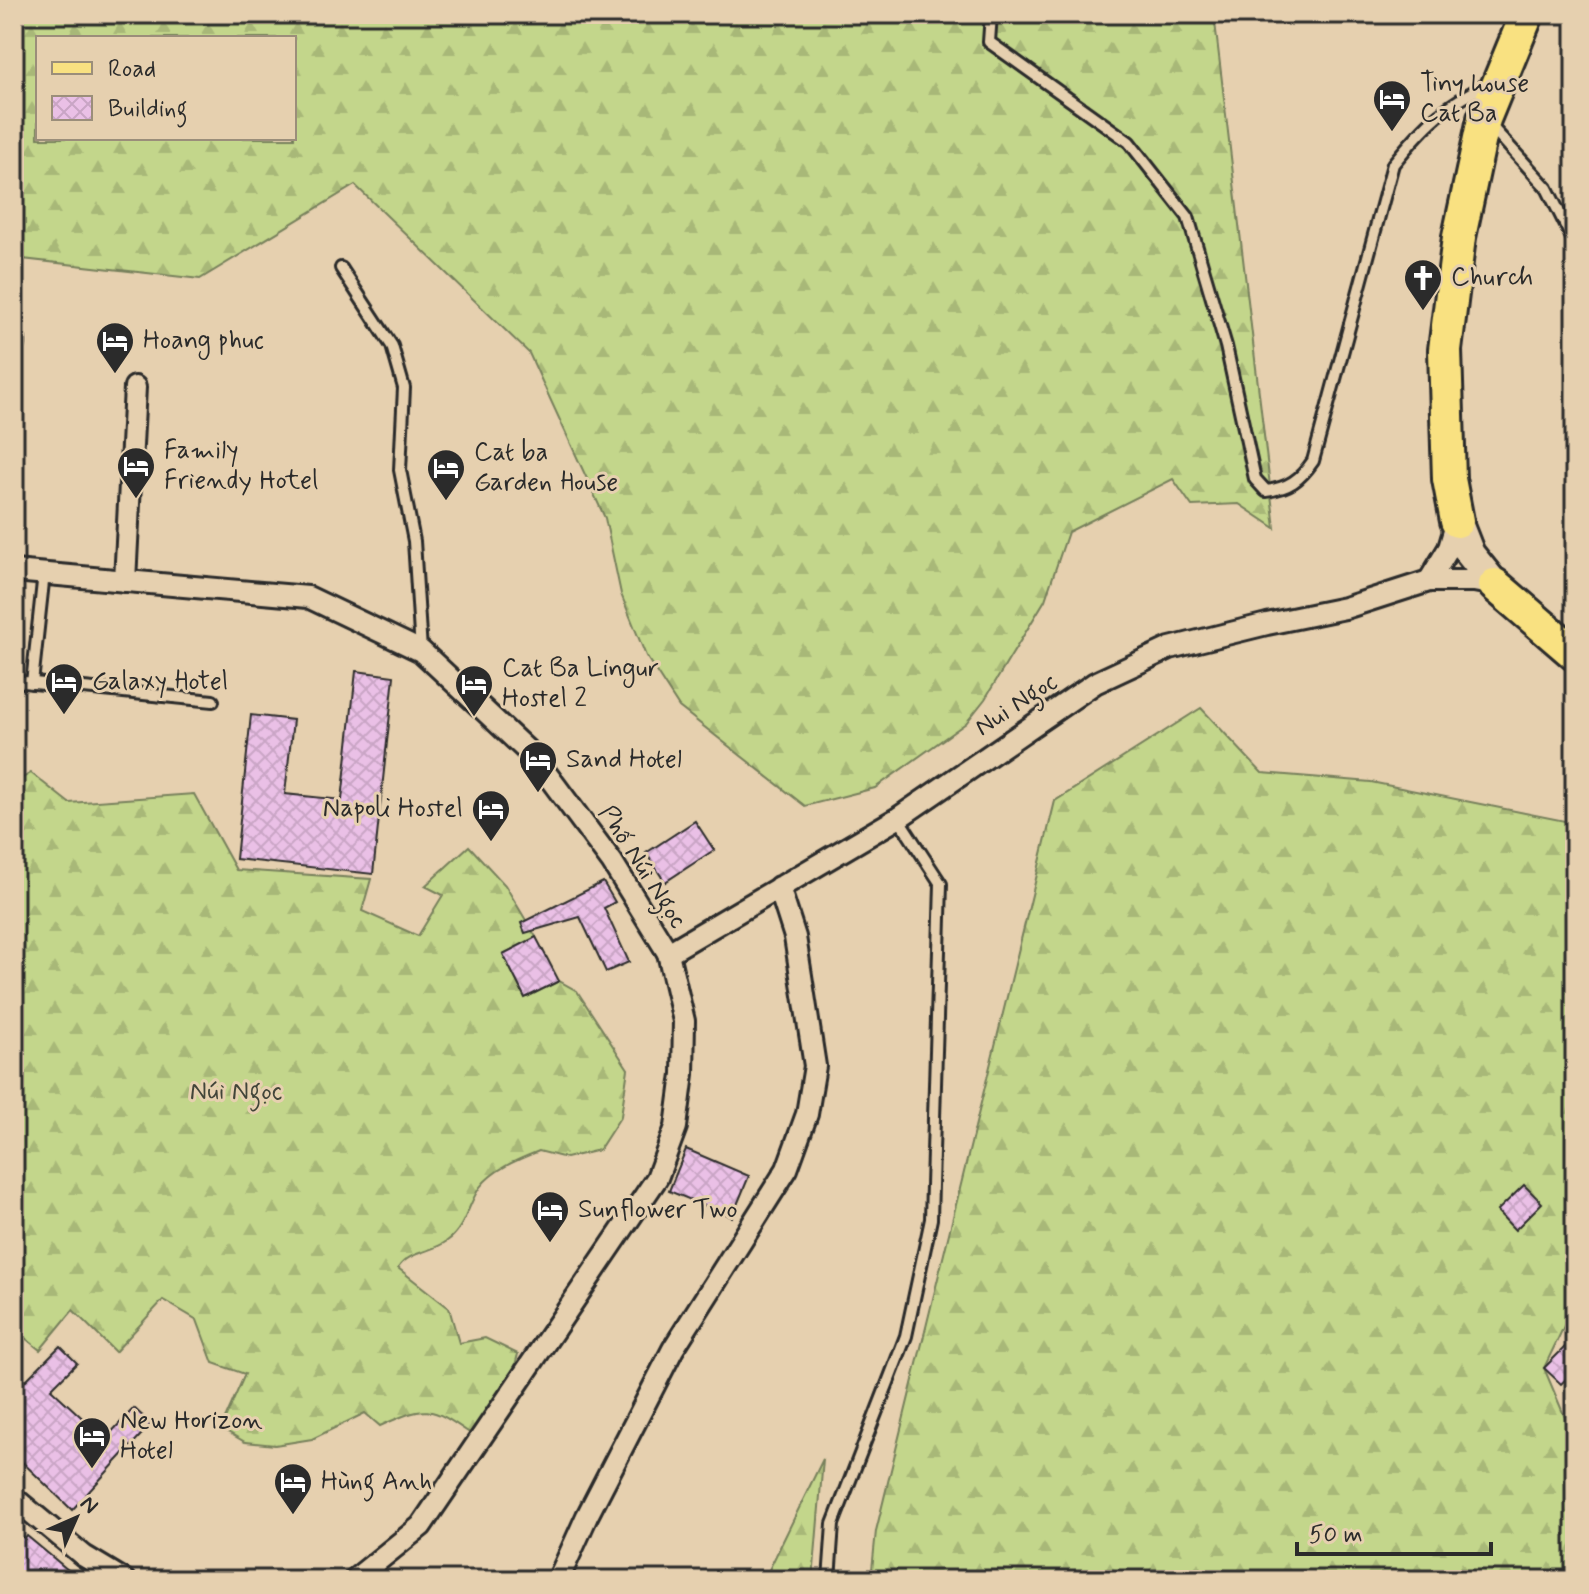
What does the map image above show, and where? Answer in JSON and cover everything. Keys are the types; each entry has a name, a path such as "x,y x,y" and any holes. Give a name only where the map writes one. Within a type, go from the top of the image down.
{"main road":[{"path":"1527,14 1484,119 1459,237 1445,350 1449,479 1457,521 1470,554 1495,585 1575,654"}],"street":[{"path":"125,581 135,387"},
{"path":"1429,581 1449,548 1457,521"},
{"name":"Phố Núi Ngọc","path":"14,571 308,597 421,651 534,757 612,862 668,953 684,1021 683,1074 676,1127 657,1178 421,1526 354,1580"},
{"name":"Nui Ngoc","path":"668,953 898,818 1095,683 1170,648 1345,608 1429,581 1460,580 1495,585"},
{"path":"558,1580 587,1516 673,1349 787,1169 807,1114 815,1066 795,937 779,887"},
{"path":"14,1498 84,1556 124,1580"}],"lane":[{"path":"991,14 989,42 1129,142 1188,217 1226,346 1255,479 1266,491 1297,481 1313,461 1393,164 1425,125 1456,100 1500,78"},
{"path":"1484,119 1547,188 1575,244"},
{"path":"341,268 392,346 404,388 400,470 414,541 421,651"},
{"path":"14,364 19,339"},
{"path":"32,683 44,573"},
{"path":"14,681 213,701"},
{"path":"829,1580 833,1524 906,1336 931,1219 941,884 898,818"}],"green space":[{"path":"14,14 1214,14 1275,528 1239,504 1192,506 1173,479 1068,532 1045,600 985,699 966,723 875,788 805,806 679,707 646,656 621,594 605,518 529,353 355,185 200,279 14,258"},
{"path":"1201,708 1262,773 1371,782 1575,823 1575,1303 1544,1368 1575,1441 1575,1580 871,1580 876,1531 1055,801"},
{"name":"Núi Ngọc","path":"31,773 69,803 194,794 236,870 371,879 362,911 418,936 443,895 425,886 469,846 505,885 536,937 503,954 525,998 559,981 577,991 628,1069 621,1116 599,1150 566,1158 539,1151 499,1170 480,1187 453,1236 441,1245 408,1258 398,1268 449,1308 459,1343 485,1338 518,1354 512,1377 471,1434 446,1418 427,1411 408,1414 380,1426 365,1413 312,1439 275,1445 245,1442 221,1428 245,1374 213,1363 197,1320 163,1300 115,1352 73,1310 40,1350 14,1329 14,783"},
{"path":"823,1459 813,1580 764,1580"}],"building":[{"path":"356,671 394,676 373,874 236,859 251,715 293,720 285,794 342,800"},
{"path":"695,821 714,850 665,882 646,853"},
{"path":"603,882 615,902 604,908 629,962 606,972 580,917 525,933 521,923"},
{"path":"536,937 559,981 525,998 503,954"},
{"path":"686,1149 749,1176 732,1217 669,1191"},
{"path":"1524,1185 1542,1203 1515,1230 1497,1211"},
{"path":"1575,1337 1575,1371 1561,1384 1544,1368"},
{"path":"60,1346 77,1363 51,1389 105,1439 134,1408 151,1424 72,1510 14,1454 14,1392"},
{"path":"14,1529 25,1539 27,1536 80,1580 14,1580"}],"place":[{"name":"Tiny house Cat Ba","path":"1392,133"},
{"name":"Church","path":"1423,312"},
{"name":"Hoang phuc","path":"115,375"},
{"name":"Family Friendy Hotel","path":"136,500"},
{"name":"Cat ba Garden House","path":"446,502"},
{"name":"Galaxy Hotel","path":"64,716"},
{"name":"Cat Ba Lingur Hostel 2","path":"474,718"},
{"name":"Sand Hotel","path":"538,794"},
{"name":"Napoli Hostel","path":"491,843"},
{"name":"Sunflower Two","path":"550,1244"},
{"name":"New Horizon Hotel","path":"92,1470"},
{"name":"Hùng Anh","path":"293,1516"}]}
